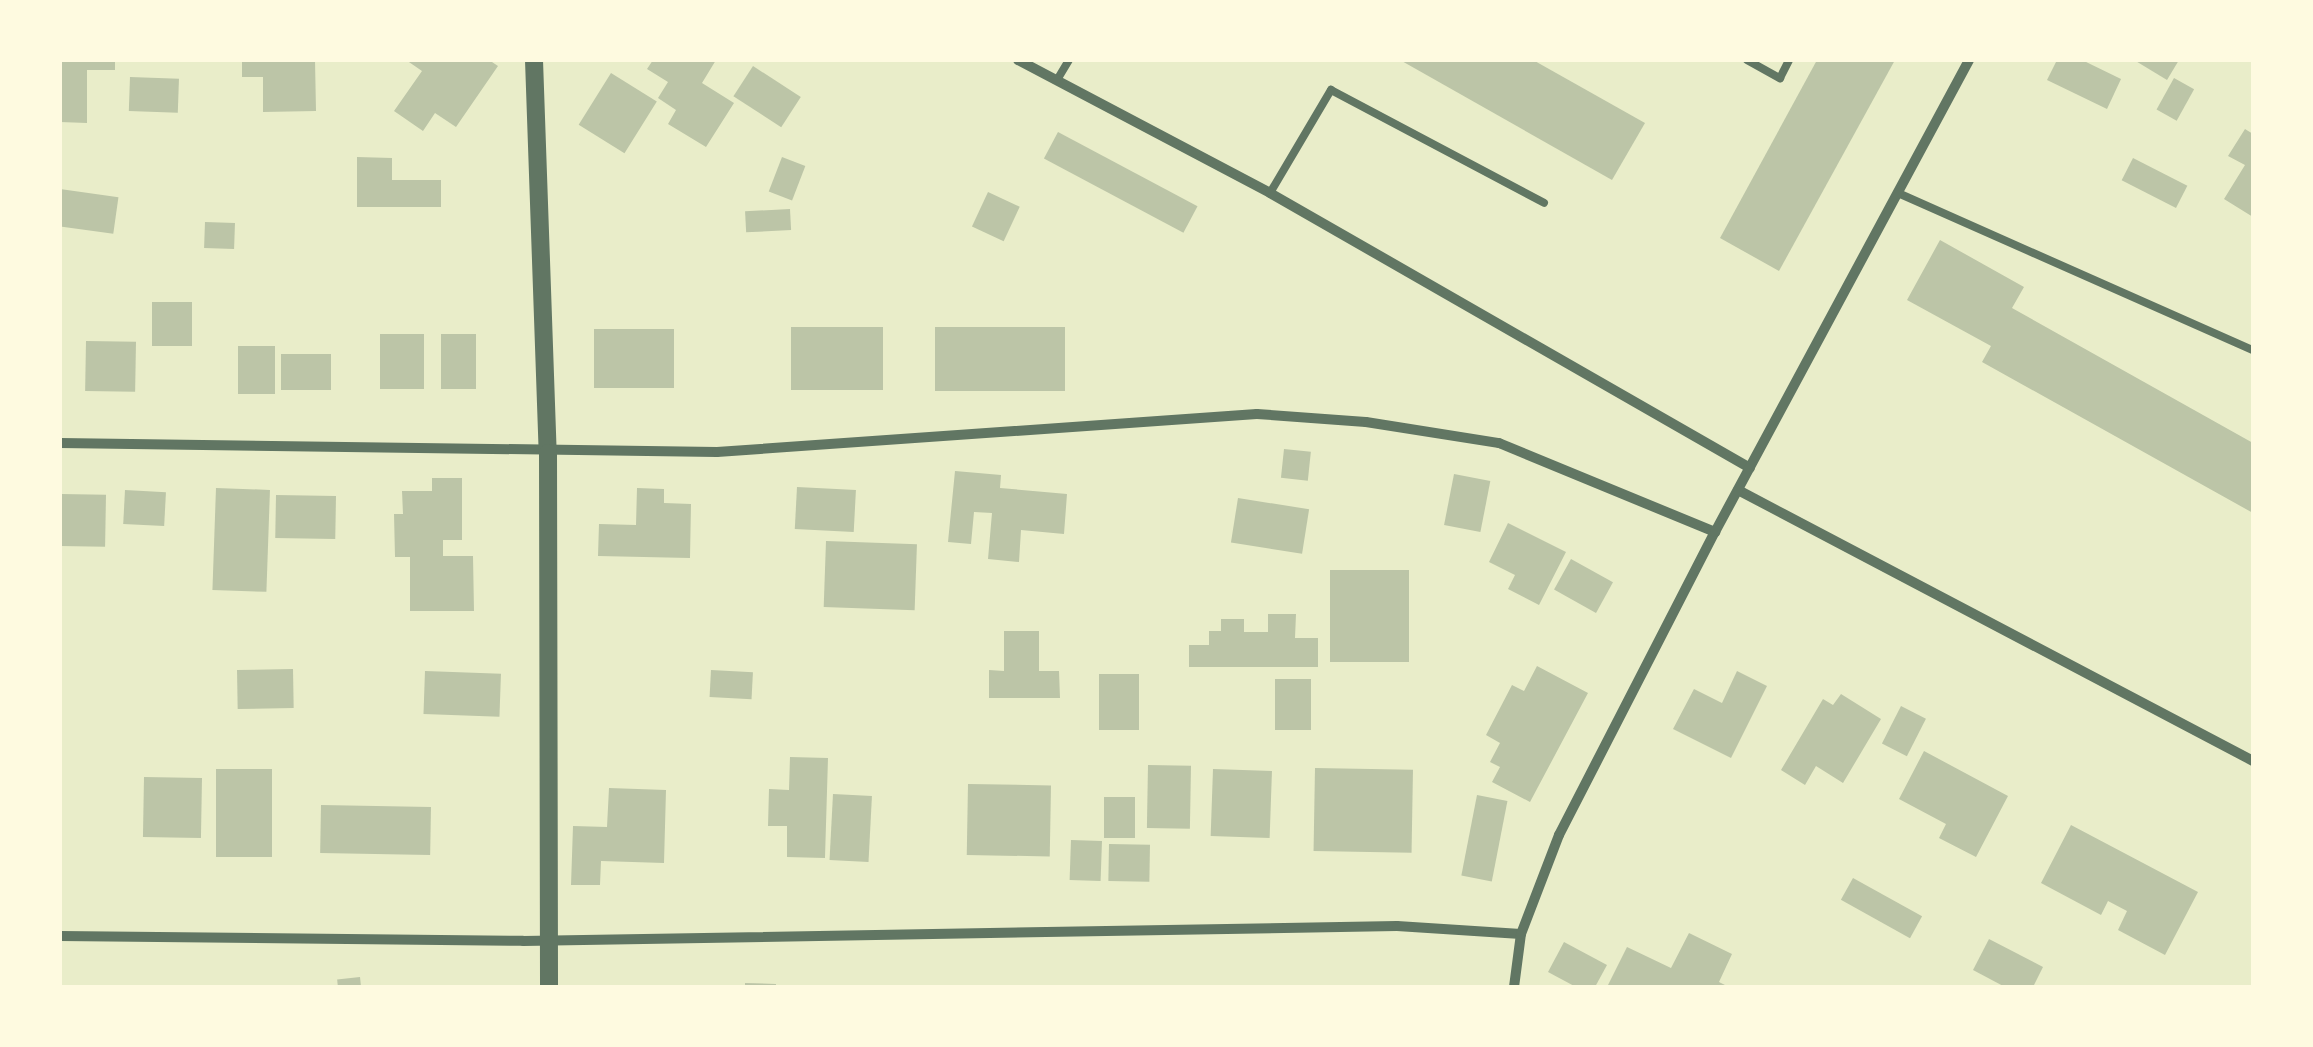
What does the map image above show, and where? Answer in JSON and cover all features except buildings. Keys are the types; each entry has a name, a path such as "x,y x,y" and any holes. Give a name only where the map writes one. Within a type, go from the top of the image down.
{"street":[{"path":"534,60 548,452 549,987"},
{"path":"1018,60 1270,193 1750,468"},
{"path":"1514,987 1521,934 1559,835 1715,532 1969,60"},
{"path":"60,443 717,452 1257,414 1366,422 1499,443 1715,532"},
{"path":"1738,490 2253,761"},
{"path":"60,936 548,941 1397,926 1521,934"}],"lane":[{"path":"1057,80 1069,60"},
{"path":"1747,60 1780,78 1789,60"},
{"path":"1270,193 1331,90 1544,203"},
{"path":"1898,193 2253,350"}]}
